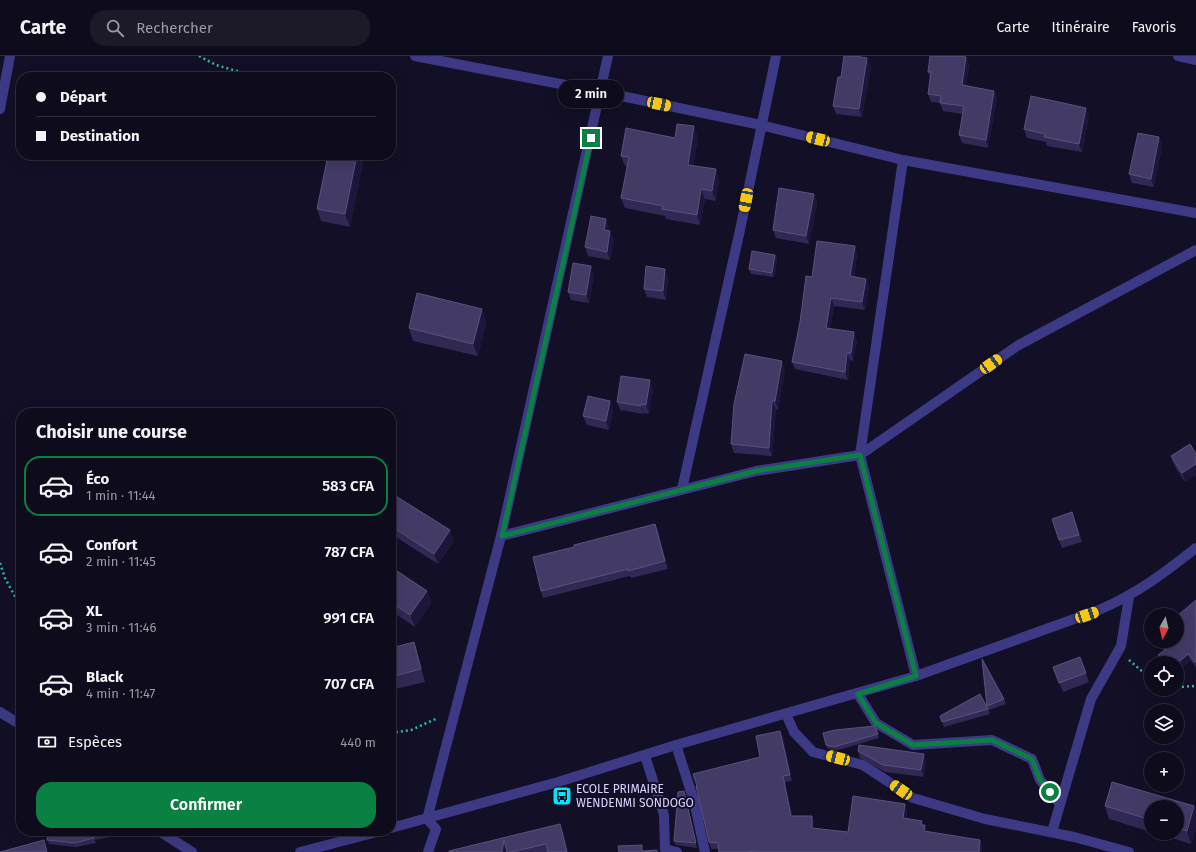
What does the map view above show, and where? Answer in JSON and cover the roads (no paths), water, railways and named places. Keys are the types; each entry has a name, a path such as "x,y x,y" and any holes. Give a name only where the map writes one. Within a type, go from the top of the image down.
{"street":[{"path":"0,109 10,56"},
{"path":"415,56 602,92 760,125 903,160 1196,213"},
{"path":"427,819 502,536 602,92 608,56"},
{"path":"682,489 740,230 760,125 776,56"},
{"path":"1178,56 1196,60"},
{"path":"903,160 860,455 916,676"},
{"path":"502,536 756,471 860,455 1017,346 1196,250"},
{"path":"396,827 645,756 676,745 858,694 916,676 1100,610 1128,597 1160,577 1196,548"},
{"path":"1052,832 1091,699 1115,660 1121,646 1128,597"},
{"path":"858,694 876,723 913,745 992,740 1032,759 1040,780 1060,804"},
{"path":"0,712 16,722"},
{"path":"786,714 794,732 813,752 863,765 913,798 985,819 1052,832 1129,852"},
{"path":"676,745 694,801 705,852"},
{"path":"645,756 664,815 665,849 677,852"},
{"path":"427,819 436,830 428,852"},
{"path":"167,836 192,852"},
{"path":"300,852 362,836"}],"place":[{"name":"ECOLE PRIMAIRE WENDENMI SONDOGO","path":"562,796"}]}
